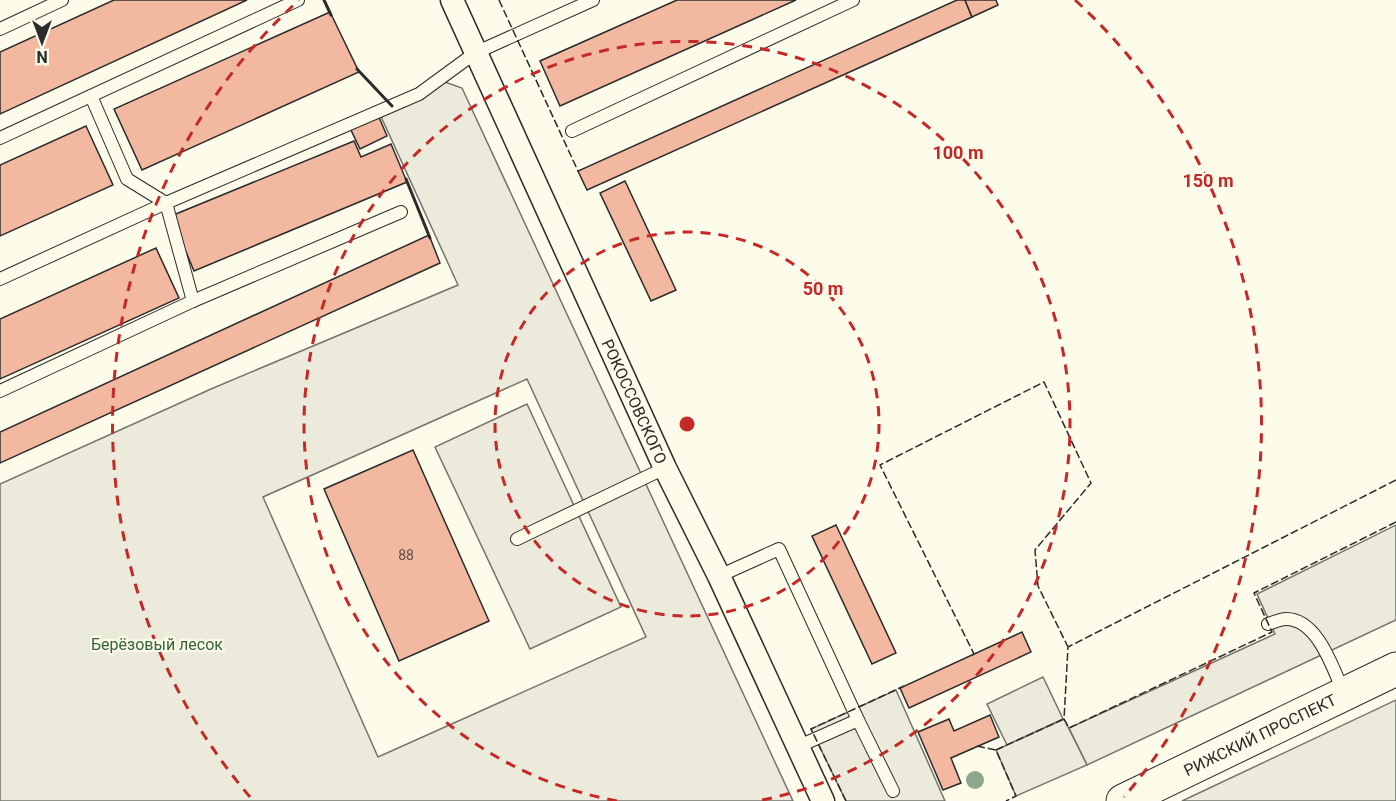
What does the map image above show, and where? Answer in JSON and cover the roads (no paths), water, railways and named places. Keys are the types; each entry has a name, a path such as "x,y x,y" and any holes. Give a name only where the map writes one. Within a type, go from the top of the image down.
{"highway":[{"name":"РИЖСКИЙ ПРОСПЕКТ","path":"1123,801 1396,669"}],"street":[{"name":"РОКОССОВСКОГО","path":"452,0 665,468 719,576 823,801"}],"lane":[{"path":"0,29 62,0"},
{"path":"0,138 298,0"},
{"path":"0,279 166,203 419,94 475,53 593,0"},
{"path":"572,131 853,0"},
{"path":"91,96 127,179 166,203 193,302"},
{"path":"0,392 193,302 401,212"},
{"path":"517,539 665,468"},
{"path":"719,576 779,549 893,791"},
{"path":"1268,624 1285,619 1297,621 1311,629 1345,694"},
{"path":"797,747 858,720"}],"park label":[{"name":"Берёзовый лесок","path":"157,644"}]}
